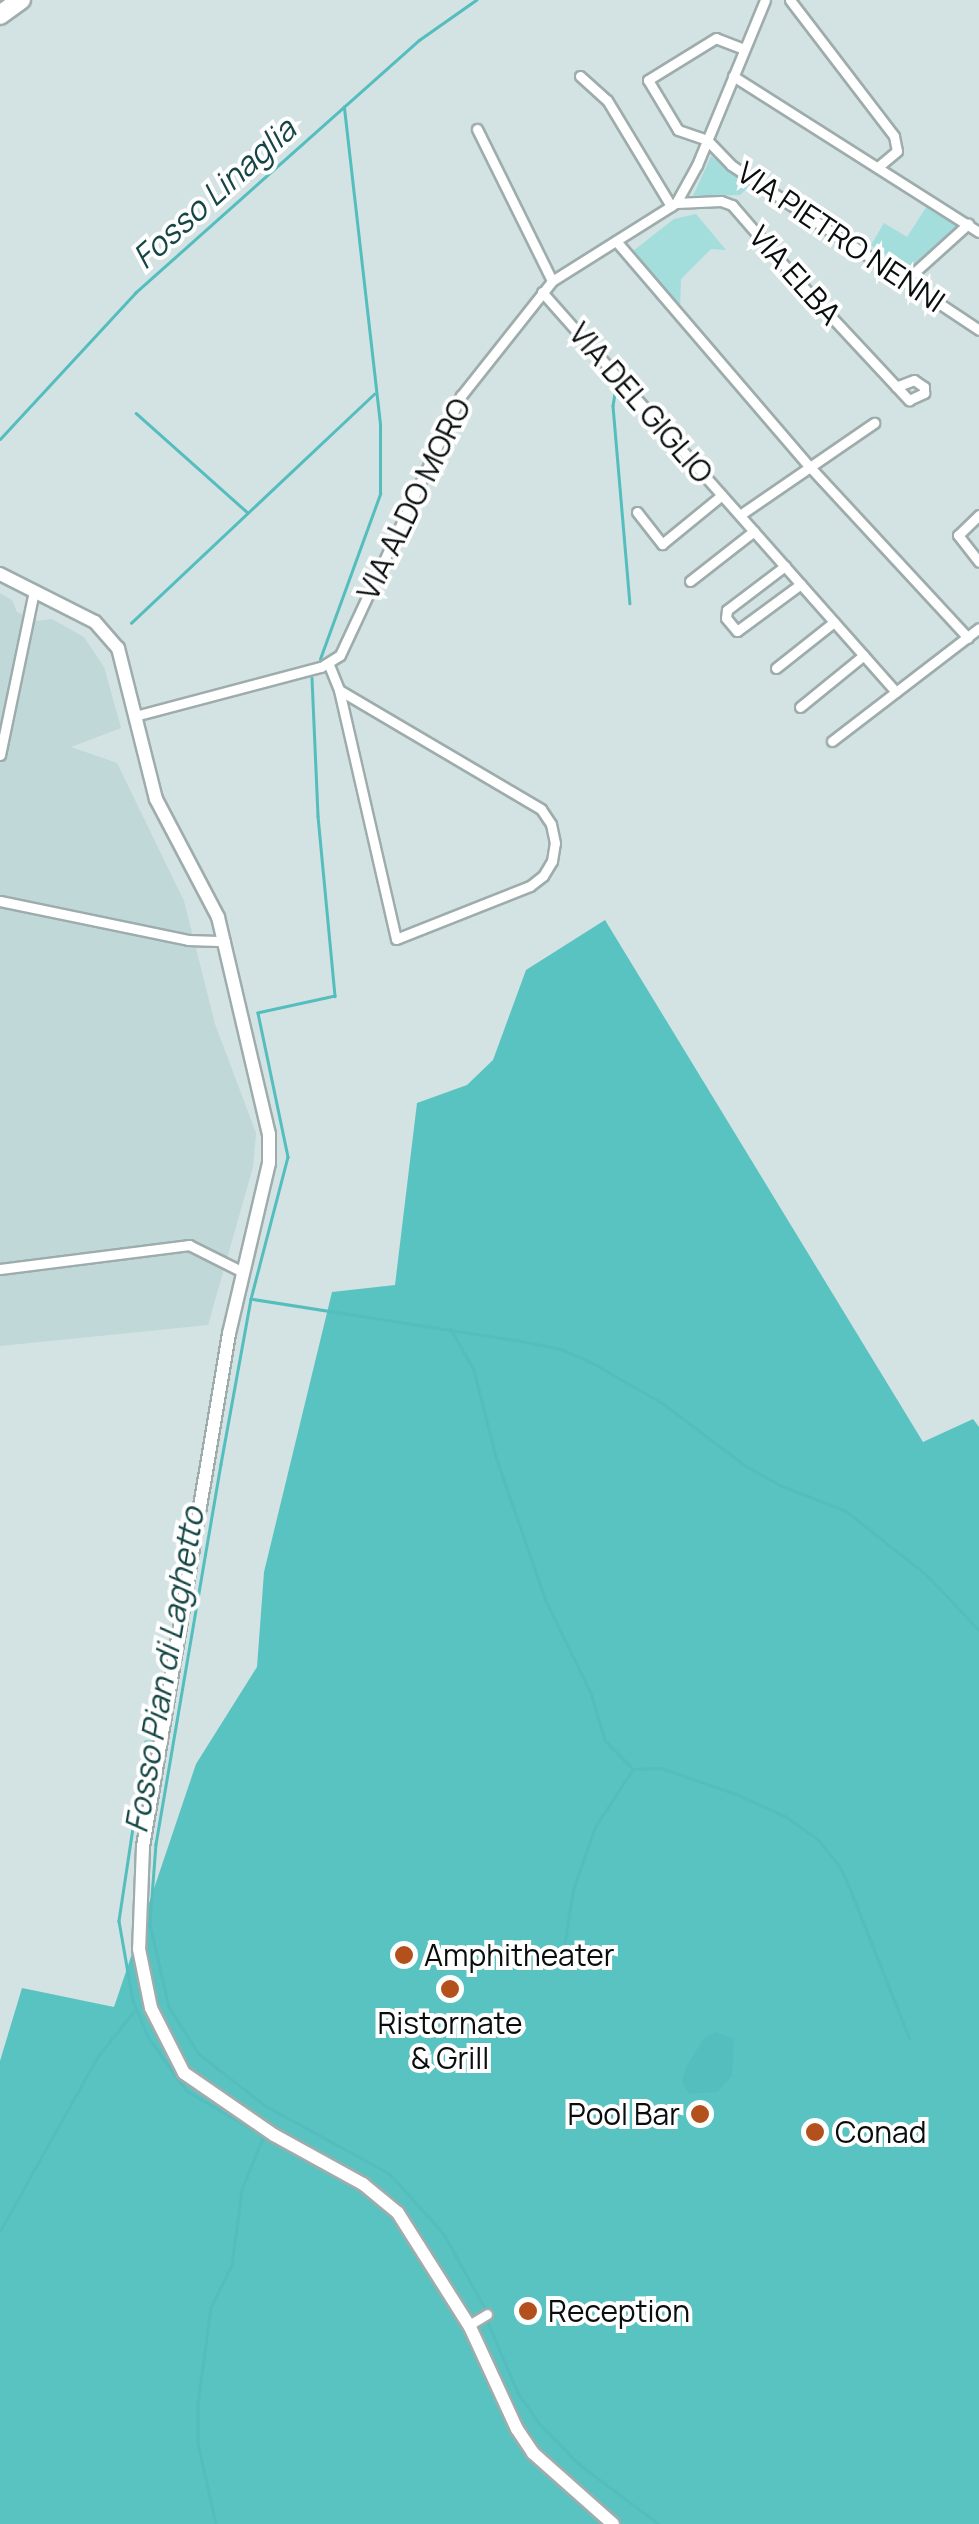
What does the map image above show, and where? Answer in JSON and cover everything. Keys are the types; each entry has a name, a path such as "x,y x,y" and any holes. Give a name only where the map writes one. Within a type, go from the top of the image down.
{"highway":[{"path":"0,15 21,0"}],"street":[{"path":"674,204 707,140 765,0"},
{"path":"790,0 894,136 897,151 879,166"},
{"name":"VIA PIETRO NENNI","path":"744,48 716,38 648,80 678,130 707,140 731,165 979,330"},
{"path":"580,76 615,112 674,204"},
{"path":"733,76 979,232"},
{"path":"477,129 552,281"},
{"name":"VIA ELBA","path":"674,204 721,201 732,205 896,387"},
{"name":"VIA ALDO MORO","path":"329,665 346,643 449,417 542,292 552,281 674,204"},
{"path":"906,280 968,224"},
{"path":"616,241 809,466 968,638"},
{"name":"VIA DEL GIGLIO","path":"542,292 896,692"},
{"path":"740,515 874,423"},
{"path":"637,512 662,544 722,495"},
{"path":"979,515 958,535 979,562"},
{"path":"690,581 754,531"},
{"path":"785,566 727,610 726,618 737,631 801,584"},
{"path":"0,574 95,622 112,638 123,660 156,799 213,904 225,941 270,1149 229,1334 143,1847 138,1925 144,1980 158,2028 184,2073 274,2135 384,2199 479,2319 533,2453 613,2524"},
{"path":"0,755 34,591"},
{"path":"776,668 834,622"},
{"path":"832,741 979,628"},
{"path":"800,708 864,655"},
{"path":"135,716 329,665 340,690 396,939 530,886 543,876 552,861 555,843 551,824 541,809 340,690"},
{"path":"0,901 188,940 225,941"},
{"path":"0,1269 189,1245 244,1272"}],"shaded area":[{"path":"711,156 749,186 740,195 693,196"},
{"path":"927,206 957,226 907,271 871,245 884,223 907,237"},
{"path":"696,214 726,250 711,249 681,279 680,309 633,251 674,219"},
{"path":"0,593 12,600 17,612 37,621 52,619 84,637 104,667 121,728 71,747 117,763 184,901 215,1024 256,1133 253,1167 208,1325 0,1346"},
{"path":"605,920 923,1442 973,1419 979,1427 979,2524 0,2524 0,2061 22,1988 114,2007 196,1764 257,1667 264,1572 332,1292 395,1285 417,1103 467,1085 493,1060 526,970"},
{"path":"715,2032 734,2039 732,2076 717,2092 690,2094 682,2083 686,2067 704,2038"}],"waterway":[{"name":"Fosso Linaglia","path":"0,439 135,293 419,40 476,0"},
{"name":"Fosso Pian di Laghetto","path":"320,659 380,494 380,424 344,107"},
{"path":"616,387 613,406 630,603"},
{"path":"131,623 374,394"},
{"path":"136,413 247,512"},
{"name":"Fosso Pian di Laghetto","path":"312,678 318,816 335,996 258,1013 288,1157 251,1299 221,1464 156,1844 150,1924 169,2007 199,2054 266,2106 390,2174 444,2234 487,2312"},
{"path":"253,1299 516,1340 561,1349 593,1363 664,1404 746,1466 780,1485 846,1511 927,1575 979,1630"},
{"path":"451,1329 474,1370 497,1460 546,1601 591,1693 605,1740 633,1769 661,1768 736,1794 785,1816 817,1838 840,1866 910,2039"},
{"path":"151,1742 146,1742 119,1921 133,2001 148,2037 187,2091 264,2136 242,2190 232,2265 211,2308 198,2403 198,2443 216,2524"},
{"path":"561,1965 573,1890 595,1827 633,1769"},
{"path":"0,2231 96,2059 134,2011"},
{"name":"Fosso Pian di Laghetto","path":"487,2320 518,2393 540,2424 579,2464 659,2524"}],"place":[{"name":"Amphitheater","path":"404,1955"},
{"name":"Ristornate & Grill","path":"450,1989"},
{"name":"Pool Bar","path":"700,2114"},
{"name":"Conad","path":"815,2132"},
{"name":"Reception","path":"528,2311"}]}
